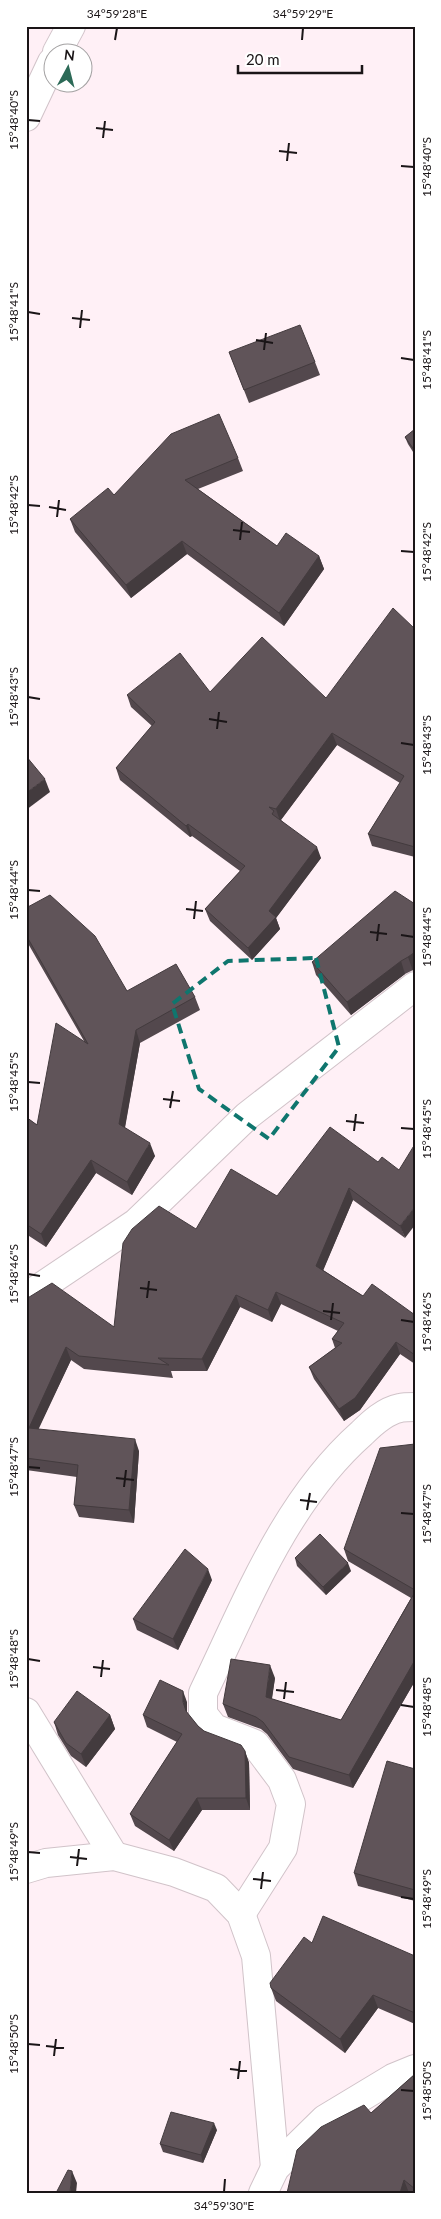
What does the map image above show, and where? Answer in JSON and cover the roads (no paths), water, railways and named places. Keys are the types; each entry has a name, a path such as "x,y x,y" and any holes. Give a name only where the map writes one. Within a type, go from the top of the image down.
{"street":[{"path":"62,42 71,26"},
{"path":"26,117 42,83"},
{"path":"26,1297 136,1224 247,1116 415,986"},
{"path":"241,1914 283,1848 291,1804 282,1780 255,1744 214,1728 203,1714 203,1693 274,1545 304,1498 345,1448 376,1420 399,1408 415,1407"},
{"path":"26,1712 114,1856"},
{"path":"26,1869 46,1863 114,1856 174,1872 216,1888 241,1914 256,1956 275,2168"},
{"path":"263,2193 275,2168 325,2119 394,2078 415,2069"}]}
